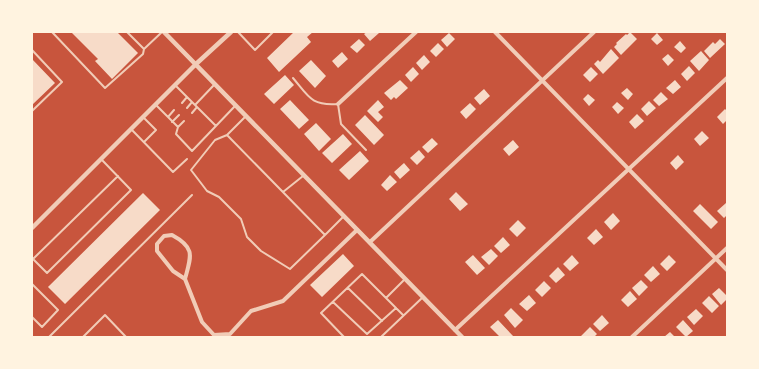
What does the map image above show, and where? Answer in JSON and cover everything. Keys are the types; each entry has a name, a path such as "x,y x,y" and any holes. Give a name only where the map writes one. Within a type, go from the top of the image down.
{"street":[{"path":"163,32 462,337"},
{"path":"32,228 196,64 231,32"},
{"path":"338,104 416,32"},
{"path":"495,32 727,270"},
{"path":"370,242 594,32"},
{"path":"455,330 727,78"},
{"path":"185,279 191,257 190,249 184,241 172,235 164,236 157,244 157,251 173,271 185,279 202,322 214,335 230,334 251,311 283,301 357,230"},
{"path":"632,337 727,248"}],"lane":[{"path":"52,32 105,88 142,54 144,49 163,32"},
{"path":"127,32 144,49"},
{"path":"238,32 255,50 273,32"},
{"path":"32,50 62,82 32,111"},
{"path":"293,78 311,99 323,105 338,104 341,124 366,150"},
{"path":"195,105 215,84"},
{"path":"175,85 216,126"},
{"path":"182,103 187,97"},
{"path":"187,108 192,102"},
{"path":"156,105 178,127"},
{"path":"184,121 178,127 176,134 192,151 236,105"},
{"path":"192,113 197,108"},
{"path":"168,117 174,110"},
{"path":"172,122 179,115"},
{"path":"246,116 227,135 215,140 191,170 207,191 219,197 241,219 247,236 260,251 290,269 344,216"},
{"path":"143,117 156,130 144,142"},
{"path":"131,129 173,172 187,159"},
{"path":"227,135 325,235"},
{"path":"102,159 118,176 131,190 47,273 32,259 118,176"},
{"path":"283,192 304,175"},
{"path":"49,337 192,195"},
{"path":"344,337 321,313 362,274 403,315"},
{"path":"386,298 406,279"},
{"path":"32,284 58,310 42,327 32,317"},
{"path":"348,288 382,321"},
{"path":"381,337 423,297"},
{"path":"333,302 367,334 396,308"},
{"path":"83,337 105,315 126,337"}],"building":[{"path":"71,32 117,32 138,53 112,79 95,61 98,59"},
{"path":"294,32 313,32 307,37 311,42 279,72 267,58"},
{"path":"367,32 379,33 370,41 364,34"},
{"path":"630,32 637,39 621,55 614,47 617,44 616,43"},
{"path":"449,33 455,39 447,47 441,40"},
{"path":"657,33 663,40 657,45 651,39"},
{"path":"359,39 365,45 357,53 350,47"},
{"path":"720,39 725,44 710,58 704,51 713,42 715,44"},
{"path":"680,41 686,48 681,53 674,47"},
{"path":"438,43 444,49 436,57 430,51"},
{"path":"611,49 619,58 603,74 594,64 598,60 600,62"},
{"path":"701,51 709,60 699,71 690,61"},
{"path":"342,52 348,59 338,68 332,61"},
{"path":"668,54 674,60 668,66 662,59"},
{"path":"424,55 430,62 422,70 416,63"},
{"path":"32,59 55,83 32,105"},
{"path":"311,60 326,76 315,88 299,71"},
{"path":"689,66 695,73 687,81 681,74"},
{"path":"413,67 419,74 411,82 405,75"},
{"path":"591,67 598,74 590,82 583,75"},
{"path":"285,75 294,85 274,104 264,94"},
{"path":"400,80 408,88 396,99 394,97 391,100 384,93"},
{"path":"675,80 681,87 673,94 666,88"},
{"path":"627,88 633,94 628,100 621,93"},
{"path":"484,89 490,96 480,105 474,98"},
{"path":"661,92 668,99 659,106 653,100"},
{"path":"588,94 595,100 589,106 583,99"},
{"path":"290,100 309,120 299,129 280,109"},
{"path":"378,100 384,107 378,112 383,117 378,122 367,111"},
{"path":"649,101 656,108 647,116 641,109"},
{"path":"617,102 624,108 618,114 612,107"},
{"path":"470,103 476,109 466,119 460,112"},
{"path":"725,109 727,111 727,120 723,124 717,117"},
{"path":"637,114 644,121 635,129 629,122"},
{"path":"365,115 384,135 374,145 355,125"},
{"path":"316,123 331,139 319,151 304,134"},
{"path":"702,131 709,138 700,146 694,139"},
{"path":"343,134 352,144 332,163 322,153"},
{"path":"432,138 438,144 428,153 422,147"},
{"path":"513,140 519,147 509,156 503,149"},
{"path":"419,150 425,157 417,165 410,158"},
{"path":"360,151 369,161 349,180 339,170"},
{"path":"678,155 684,162 676,170 670,163"},
{"path":"404,163 410,170 400,179 394,172"},
{"path":"390,175 397,182 387,191 381,185"},
{"path":"456,192 468,204 460,211 449,199"},
{"path":"143,193 160,210 65,304 48,287"},
{"path":"726,203 727,215 724,218 717,211"},
{"path":"700,204 718,222 711,229 693,211"},
{"path":"613,213 620,221 611,230 604,222"},
{"path":"518,220 526,228 517,237 509,229"},
{"path":"596,229 603,237 594,245 587,238"},
{"path":"503,237 510,245 501,253 494,246"},
{"path":"491,249 498,256 489,265 481,257"},
{"path":"343,254 354,266 322,297 310,285"},
{"path":"473,255 485,268 477,275 465,262"},
{"path":"572,255 579,263 570,271 563,264"},
{"path":"669,255 676,262 667,271 660,264"},
{"path":"653,266 660,274 651,282 644,275"},
{"path":"558,267 565,275 556,283 549,276"},
{"path":"641,280 648,287 639,296 632,288"},
{"path":"544,281 551,288 542,297 535,290"},
{"path":"719,288 727,296 727,299 721,305 712,294"},
{"path":"630,291 637,299 628,307 621,300"},
{"path":"529,295 536,303 527,311 519,304"},
{"path":"709,296 719,306 712,313 702,303"},
{"path":"511,308 523,320 515,328 504,315"},
{"path":"696,309 703,316 694,325 687,317"},
{"path":"602,315 609,323 600,331 593,324"},
{"path":"498,320 514,337 500,337 490,327"},
{"path":"683,320 693,331 686,337 676,327"},
{"path":"590,327 597,334 594,337 582,337 581,336"},
{"path":"670,332 675,337 664,337"}]}
